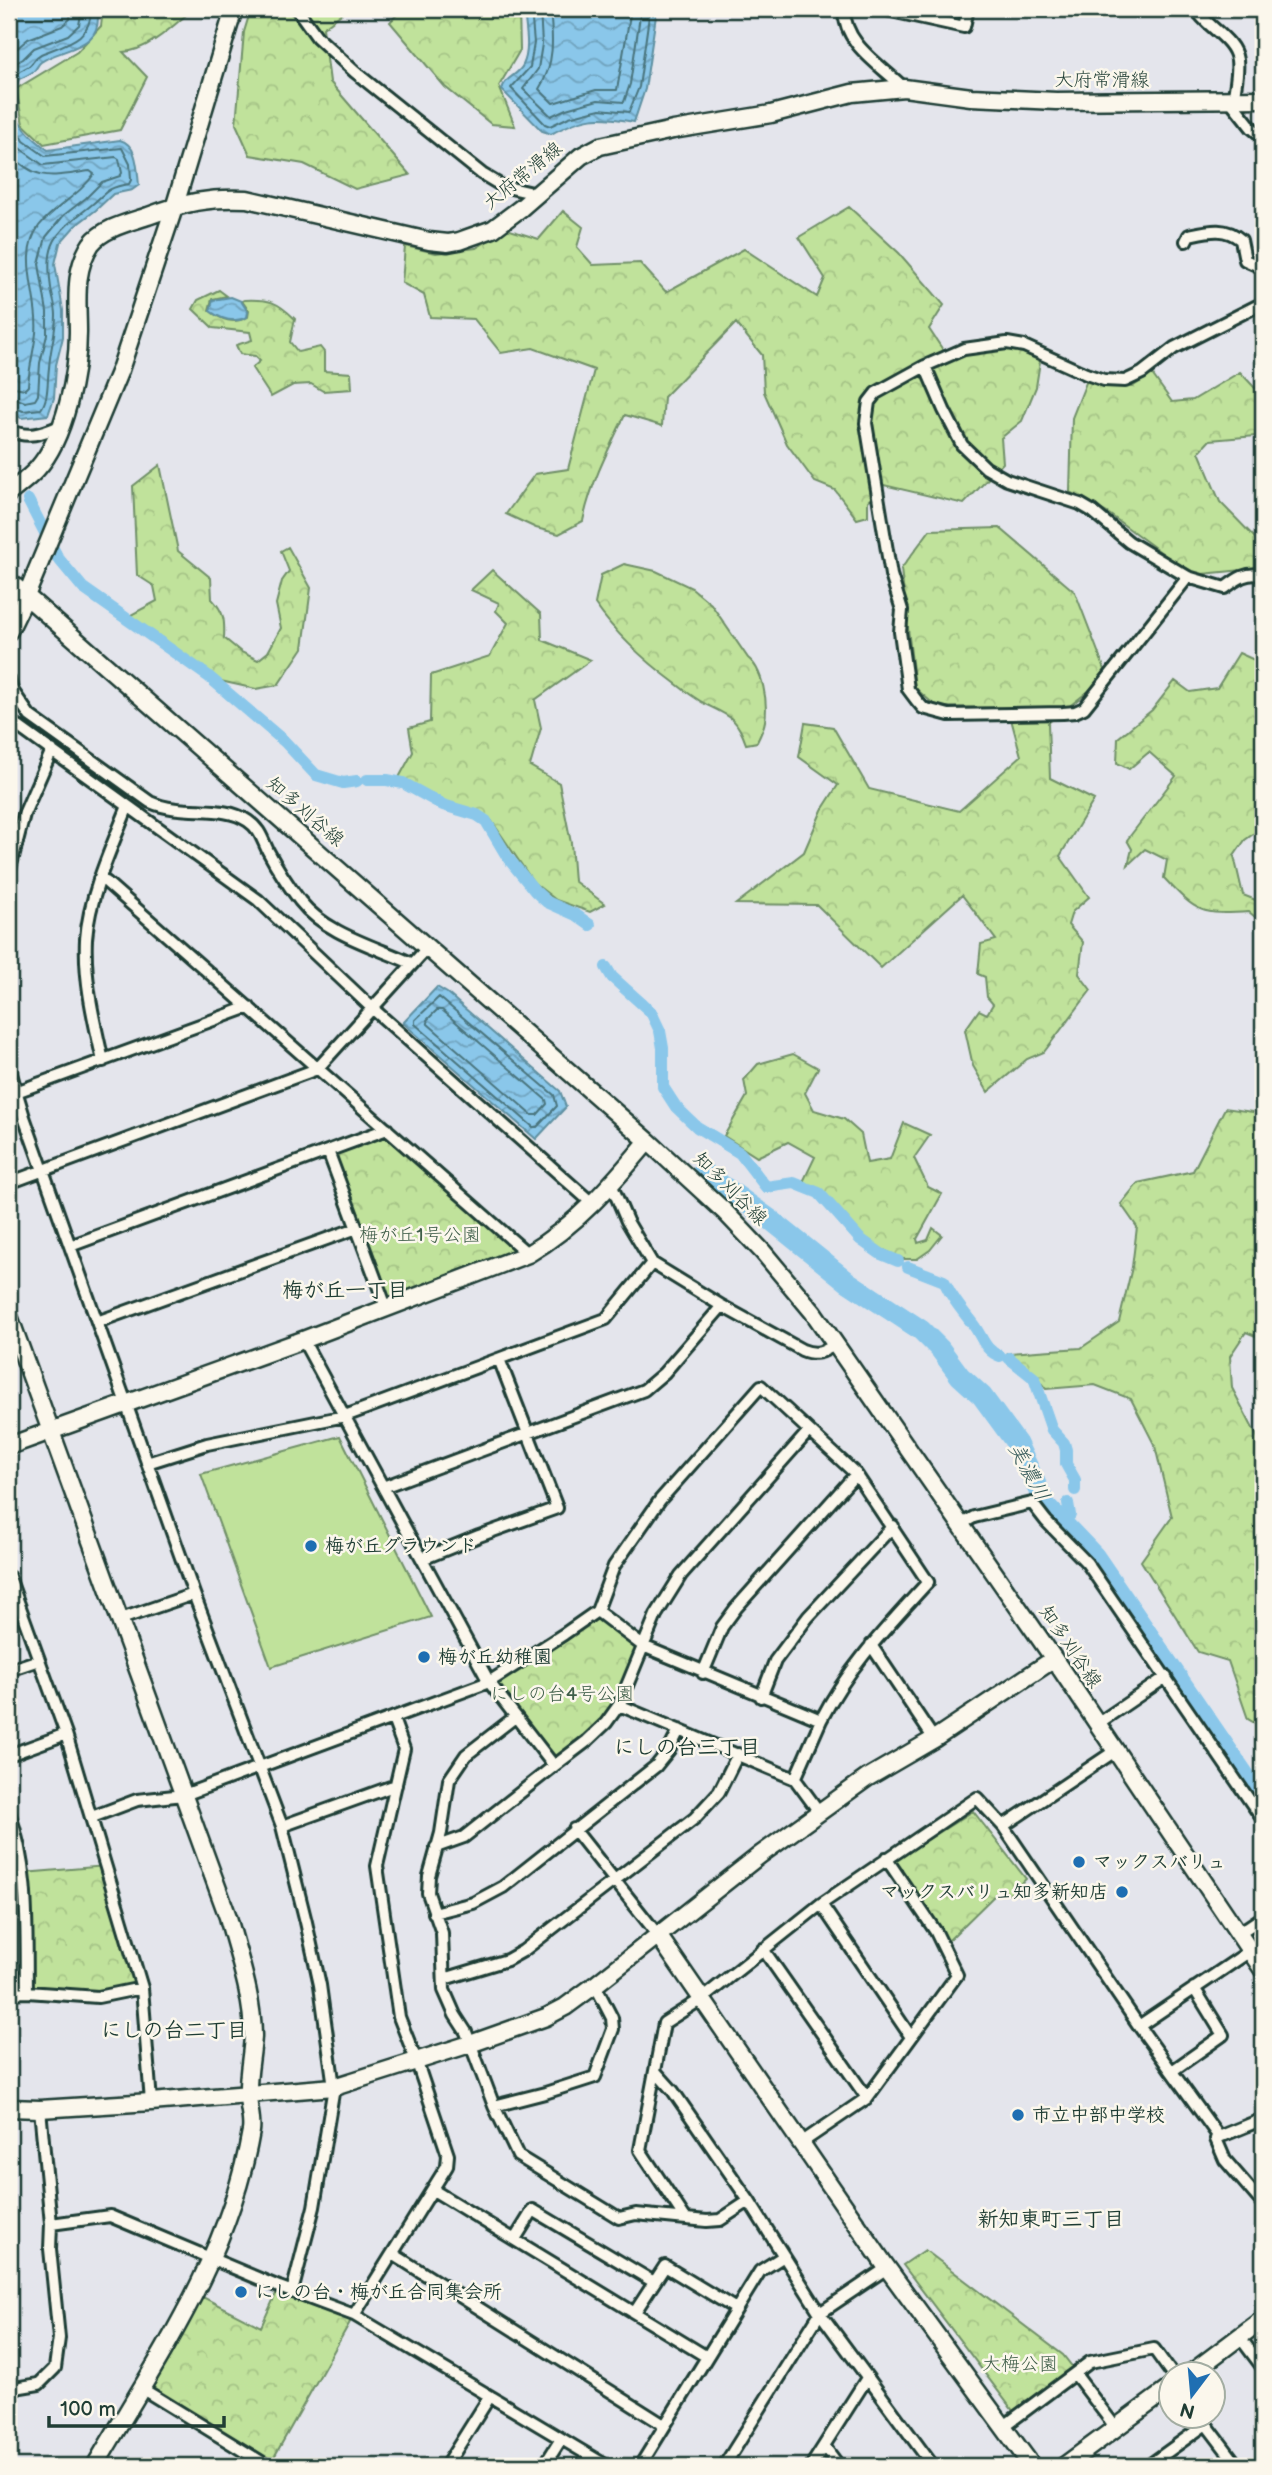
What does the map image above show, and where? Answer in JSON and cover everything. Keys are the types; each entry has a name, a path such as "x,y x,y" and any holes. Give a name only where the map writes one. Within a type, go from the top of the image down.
{"street":[{"path":"9,631 120,370 175,205 234,9"},
{"path":"297,9 317,37 355,72 482,174 502,186 537,194"},
{"path":"844,9 846,25 858,46 904,88"},
{"path":"883,9 964,27 968,9"},
{"path":"1196,9 1202,20 1225,40 1236,54 1238,62 1233,104 1251,128 1263,137"},
{"name":"大府常滑線","path":"9,493 38,468 50,452 74,382 78,351 76,293 83,259 93,242 103,234 175,205 218,198 247,200 415,239 448,243 493,229 580,156 600,146 673,130 771,114 852,93 904,88 971,97 1056,102 1263,99"},
{"path":"1186,242 1189,235 1229,231 1241,240 1245,260 1263,268"},
{"path":"1188,577 1084,708 1063,713 949,715 923,708 908,689 900,632 902,610 891,575 866,423 869,402 876,393 925,366 964,349 1007,343 1024,346 1104,380 1125,381 1142,373 1174,348 1263,301"},
{"path":"925,366 962,445 972,457 1007,480 1080,504 1129,542 1188,577 1225,588 1239,577 1251,573 1263,575"},
{"path":"9,430 28,436 42,434 60,426"},
{"name":"知多刈谷線","path":"9,581 692,1180 763,1252 836,1344 1054,1659 1263,1970"},
{"path":"9,679 17,698 30,716 150,802 173,811 236,814 250,822 261,833 282,874 302,902 320,920 344,934 411,963"},
{"path":"9,720 258,900 372,1008 593,1204"},
{"path":"9,873 24,814 52,750"},
{"path":"103,1061 89,995 86,938 99,879 128,806"},
{"path":"261,833 278,816"},
{"path":"99,879 106,882 528,1254"},
{"path":"9,1183 317,1069 428,947"},
{"path":"16,1092 248,1007"},
{"path":"9,1067 194,1594 282,1826 320,1985 334,2087 314,2207 292,2292"},
{"path":"70,1246 387,1129"},
{"path":"9,1446 303,1340 528,1254 559,1234 593,1204 648,1141"},
{"path":"328,1151 386,1307"},
{"path":"611,1184 627,1221 652,1262 722,1306 811,1354 821,1353 836,1344"},
{"path":"97,1322 357,1228"},
{"path":"147,1463 207,1444 345,1416 606,1319 652,1262"},
{"path":"383,1487 644,1390 664,1373 722,1306"},
{"path":"9,1316 228,1917 247,1992 253,2035 248,2095 252,2128 232,2207 212,2258 172,2338 95,2466"},
{"path":"303,1340 489,1682 554,1766"},
{"path":"422,1559 479,1535 557,1508 499,1359"},
{"path":"92,1817 137,1800 184,1795 489,1682 597,1611 614,1566 660,1500 761,1386 856,1474 928,1582 847,1675 821,1720 795,1779"},
{"path":"436,1847 464,1837 587,1741 606,1723 619,1705 656,1615 681,1575 809,1431"},
{"path":"703,1673 722,1627 736,1608 856,1474"},
{"path":"960,1525 974,1517 1032,1503 1087,1563 1263,1820"},
{"path":"761,1697 775,1661 807,1617 893,1526"},
{"path":"9,1577 66,1734 142,1988 151,2102"},
{"path":"118,1620 194,1594"},
{"path":"597,1611 643,1646 821,1720"},
{"path":"872,1645 934,1739"},
{"path":"9,2108 40,2109 151,2102 334,2087 546,2017 595,1985 760,1855 867,1778 934,1739 1054,1659"},
{"path":"9,1670 39,1660"},
{"path":"1097,1724 1166,1677"},
{"path":"619,1705 795,1779 820,1813"},
{"path":"515,1717 466,1755 449,1780 441,1833 429,1876 428,1894 442,1933 444,1979 448,2000 466,2032 494,2106 518,2156 619,2218 636,2214 720,2220 748,2201"},
{"path":"354,2315 433,2190 447,2166 448,2155 399,2018 377,1866 404,1749 393,1719"},
{"path":"435,1913 473,1903 491,1894 656,1766 679,1730"},
{"path":"9,1755 66,1734"},
{"path":"1003,1826 1115,1751"},
{"path":"444,1979 507,1960 523,1951 615,1881 695,1818 719,1792 738,1754"},
{"path":"282,1826 396,1785"},
{"path":"685,2218 640,2150 664,2023 703,1998 821,1904 976,1798 1003,1826 1139,2026 1219,2137"},
{"path":"9,1812 20,1847 24,1872 27,1992"},
{"path":"574,1829 658,1935 887,2268 1032,2466"},
{"path":"801,2143 867,2098 957,1975 936,1932 886,1858"},
{"path":"821,1904 911,2037"},
{"path":"1239,1933 1263,1917"},
{"path":"763,1949 867,2098"},
{"path":"1139,2026 1250,1951"},
{"path":"494,2106 595,2077 613,2029 612,2018 595,1985"},
{"path":"9,1993 98,1997 142,1988"},
{"path":"1172,2071 1223,2035 1194,1988"},
{"path":"654,2071 673,2091 820,2313 933,2466"},
{"path":"9,2389 38,2384 55,2368 59,2338 40,2109"},
{"path":"1263,2119 1216,2139 1225,2160 1263,2204"},
{"path":"433,2190 707,2357"},
{"path":"515,2239 533,2210 654,2282"},
{"path":"51,2224 110,2216 354,2315 607,2466"},
{"path":"393,2254 664,2425"},
{"path":"640,2466 760,2271 784,2256"},
{"path":"635,2312 665,2266 736,2309"},
{"path":"724,2466 820,2313 887,2268"},
{"path":"1208,2360 1263,2319"},
{"path":"1239,2336 1263,2368"},
{"path":"1003,2427 1090,2362 1154,2349 1162,2360"},
{"path":"1075,2374 1116,2428"},
{"path":"811,2466 867,2378"},
{"path":"141,2388 268,2466"},
{"path":"446,2466 490,2396"},
{"path":"1064,2466 1156,2399"},
{"path":"1148,2466 1191,2430"},
{"path":"1211,2430 1238,2466"},
{"path":"544,2466 561,2439"},
{"path":"824,2446 839,2466"}],"green space":[{"path":"103,9 193,9 151,42 123,52 147,77 120,130 44,144 23,124 16,89 77,52 101,26"},
{"path":"251,9 348,9 323,28 330,82 410,175 355,189 304,164 250,155 236,124 244,32"},
{"path":"402,9 519,9 520,50 499,86 515,126 491,124 445,87 390,22"},
{"path":"849,207 899,253 944,305 929,329 949,359 972,351 994,348 1041,355 1036,387 1022,421 1001,438 1003,463 964,504 884,485 868,501 868,516 857,519 835,490 815,482 787,444 764,392 762,355 736,323 664,397 662,426 625,415 595,480 583,521 559,534 536,528 506,514 535,474 568,469 594,370 533,348 501,353 474,319 430,317 424,295 402,283 405,246 436,253 476,248 507,229 539,239 563,211 583,227 577,247 593,265 640,263 666,292 744,249 817,297 825,278 799,237"},
{"path":"219,290 227,296 212,299 209,310 228,320 238,321 248,317 249,311 242,301 244,300 266,301 283,308 295,319 290,342 298,352 320,347 324,352 324,371 351,373 352,389 323,391 311,384 293,385 271,397 252,368 260,361 255,356 240,354 236,345 252,340 250,332 213,328 193,309 198,300"},
{"path":"1240,372 1255,388 1263,385 1263,444 1256,436 1210,440 1199,452 1220,502 1263,546 1263,568 1192,575 1109,514 1070,492 1072,418 1087,380 1132,387 1152,374 1172,402 1193,400"},
{"path":"160,465 178,551 211,578 212,599 223,617 224,638 241,652 258,660 268,652 281,628 276,604 282,581 289,571 281,551 288,547 311,588 303,648 278,685 256,689 216,680 127,617 157,601 154,586 137,575 133,486"},
{"path":"1000,528 1075,592 1105,670 1090,690 1048,723 1050,778 1094,800 1060,856 1089,897 1072,912 1068,925 1083,942 1079,974 1091,990 1044,1052 1027,1059 988,1092 973,1066 965,1030 979,1010 987,1014 993,1004 987,997 985,977 978,974 981,944 996,940 962,895 881,968 817,905 736,904 804,852 822,810 838,785 799,757 805,723 833,727 869,789 959,811 1021,756 1008,708 937,707 915,688 901,569 930,530"},
{"path":"624,564 656,571 692,588 711,604 761,678 766,713 757,742 746,744 732,719 695,698 653,665 603,616 595,604 601,575"},
{"path":"492,570 541,614 542,640 591,660 535,700 541,728 530,766 559,783 571,843 574,881 605,904 590,912 556,900 534,883 491,820 396,783 413,752 409,728 430,722 431,675 490,656 508,623 496,611 499,603 471,590"},
{"path":"1239,653 1263,664 1263,827 1245,840 1234,856 1243,895 1258,901 1263,894 1263,918 1259,920 1249,912 1210,912 1193,905 1164,878 1167,860 1145,849 1128,865 1132,849 1127,840 1176,776 1149,752 1129,769 1117,763 1118,738 1152,710 1175,681 1190,692 1217,688"},
{"path":"793,1054 818,1068 805,1093 814,1110 844,1119 861,1134 867,1163 890,1159 904,1123 930,1135 914,1158 928,1187 942,1194 917,1239 918,1243 928,1240 933,1228 942,1235 930,1250 917,1259 903,1259 875,1246 847,1222 821,1191 803,1182 815,1157 788,1142 757,1157 724,1136 747,1096 744,1080 758,1064"},
{"path":"1263,1102 1263,1339 1246,1332 1230,1356 1232,1388 1263,1448 1263,1728 1248,1719 1228,1661 1198,1652 1141,1561 1172,1517 1155,1446 1131,1399 1095,1385 1046,1389 1030,1369 1009,1353 1081,1348 1119,1322 1132,1267 1137,1227 1121,1204 1138,1183 1193,1171 1225,1108 1259,1113"},
{"name":"梅が丘1号公園","path":"387,1129 528,1254 386,1307 328,1151"},
{"name":"梅が丘グラウンド","path":"340,1436 431,1617 271,1667 201,1474"},
{"name":"にしの台4号公園","path":"597,1611 643,1646 619,1705 554,1766 489,1682"},
{"path":"973,1811 1026,1879 1010,1894 1001,1889 946,1943 888,1865"},
{"path":"106,1866 142,1988 98,1997 27,1992 24,1873"},
{"name":"大梅公園","path":"925,2250 1063,2355 1074,2369 1014,2412 903,2265"},
{"path":"279,2287 354,2315 269,2466 141,2388 195,2293 261,2327"}],"water":[{"path":"9,9 97,9 98,22 95,32 88,40 41,62 34,71 19,79 13,98 14,109 25,129 48,150 120,140 126,143 136,158 139,185 132,190 113,194 75,226 60,243 55,264 63,310 63,337 56,365 54,398 48,415 21,418 9,411"},
{"path":"524,9 657,9 645,89 634,122 610,118 582,120 551,134 542,131 502,90 505,82 521,69 525,59 527,45"},
{"path":"231,297 241,301 248,312 247,317 228,320 210,311 213,300"},
{"path":"437,987 560,1091 566,1107 536,1139 403,1023"}],"waterway":[{"path":"28,500 58,558 83,588 208,676 285,742 316,775 343,783 357,781"},
{"path":"367,780 403,783 443,805 477,815 486,821 508,858 535,891 547,902 576,915 590,925"},
{"path":"606,967 612,977 651,1012 660,1031 663,1048 663,1087 676,1107 697,1127 740,1153 766,1187 794,1183 819,1193 860,1239 881,1254 898,1261"},
{"name":"美濃川","path":"703,1172 771,1220 848,1282 921,1330 940,1349 960,1376 982,1396 1017,1444 1046,1506 1094,1556 1263,1803"},
{"path":"908,1267 944,1281 987,1347 1000,1356"},
{"path":"1009,1358 1034,1378 1052,1430 1064,1443 1066,1464 1075,1480 1075,1490"},
{"path":"1068,1503 1070,1515"}],"place":[{"name":"梅が丘グラウンド","path":"311,1546"},
{"name":"梅が丘幼稚園","path":"424,1657"},
{"name":"マックスバリュ","path":"1079,1862"},
{"name":"マックスバリュ知多新知店","path":"1122,1892"},
{"name":"市立中部中学校","path":"1018,2115"},
{"name":"にしの台・梅が丘合同集会所","path":"241,2292"}],"district":[{"name":"梅が丘一丁目","path":"345,1290"},
{"name":"にしの台三丁目","path":"687,1747"},
{"name":"にしの台二丁目","path":"174,2030"},
{"name":"新知東町三丁目","path":"1051,2219"}]}
